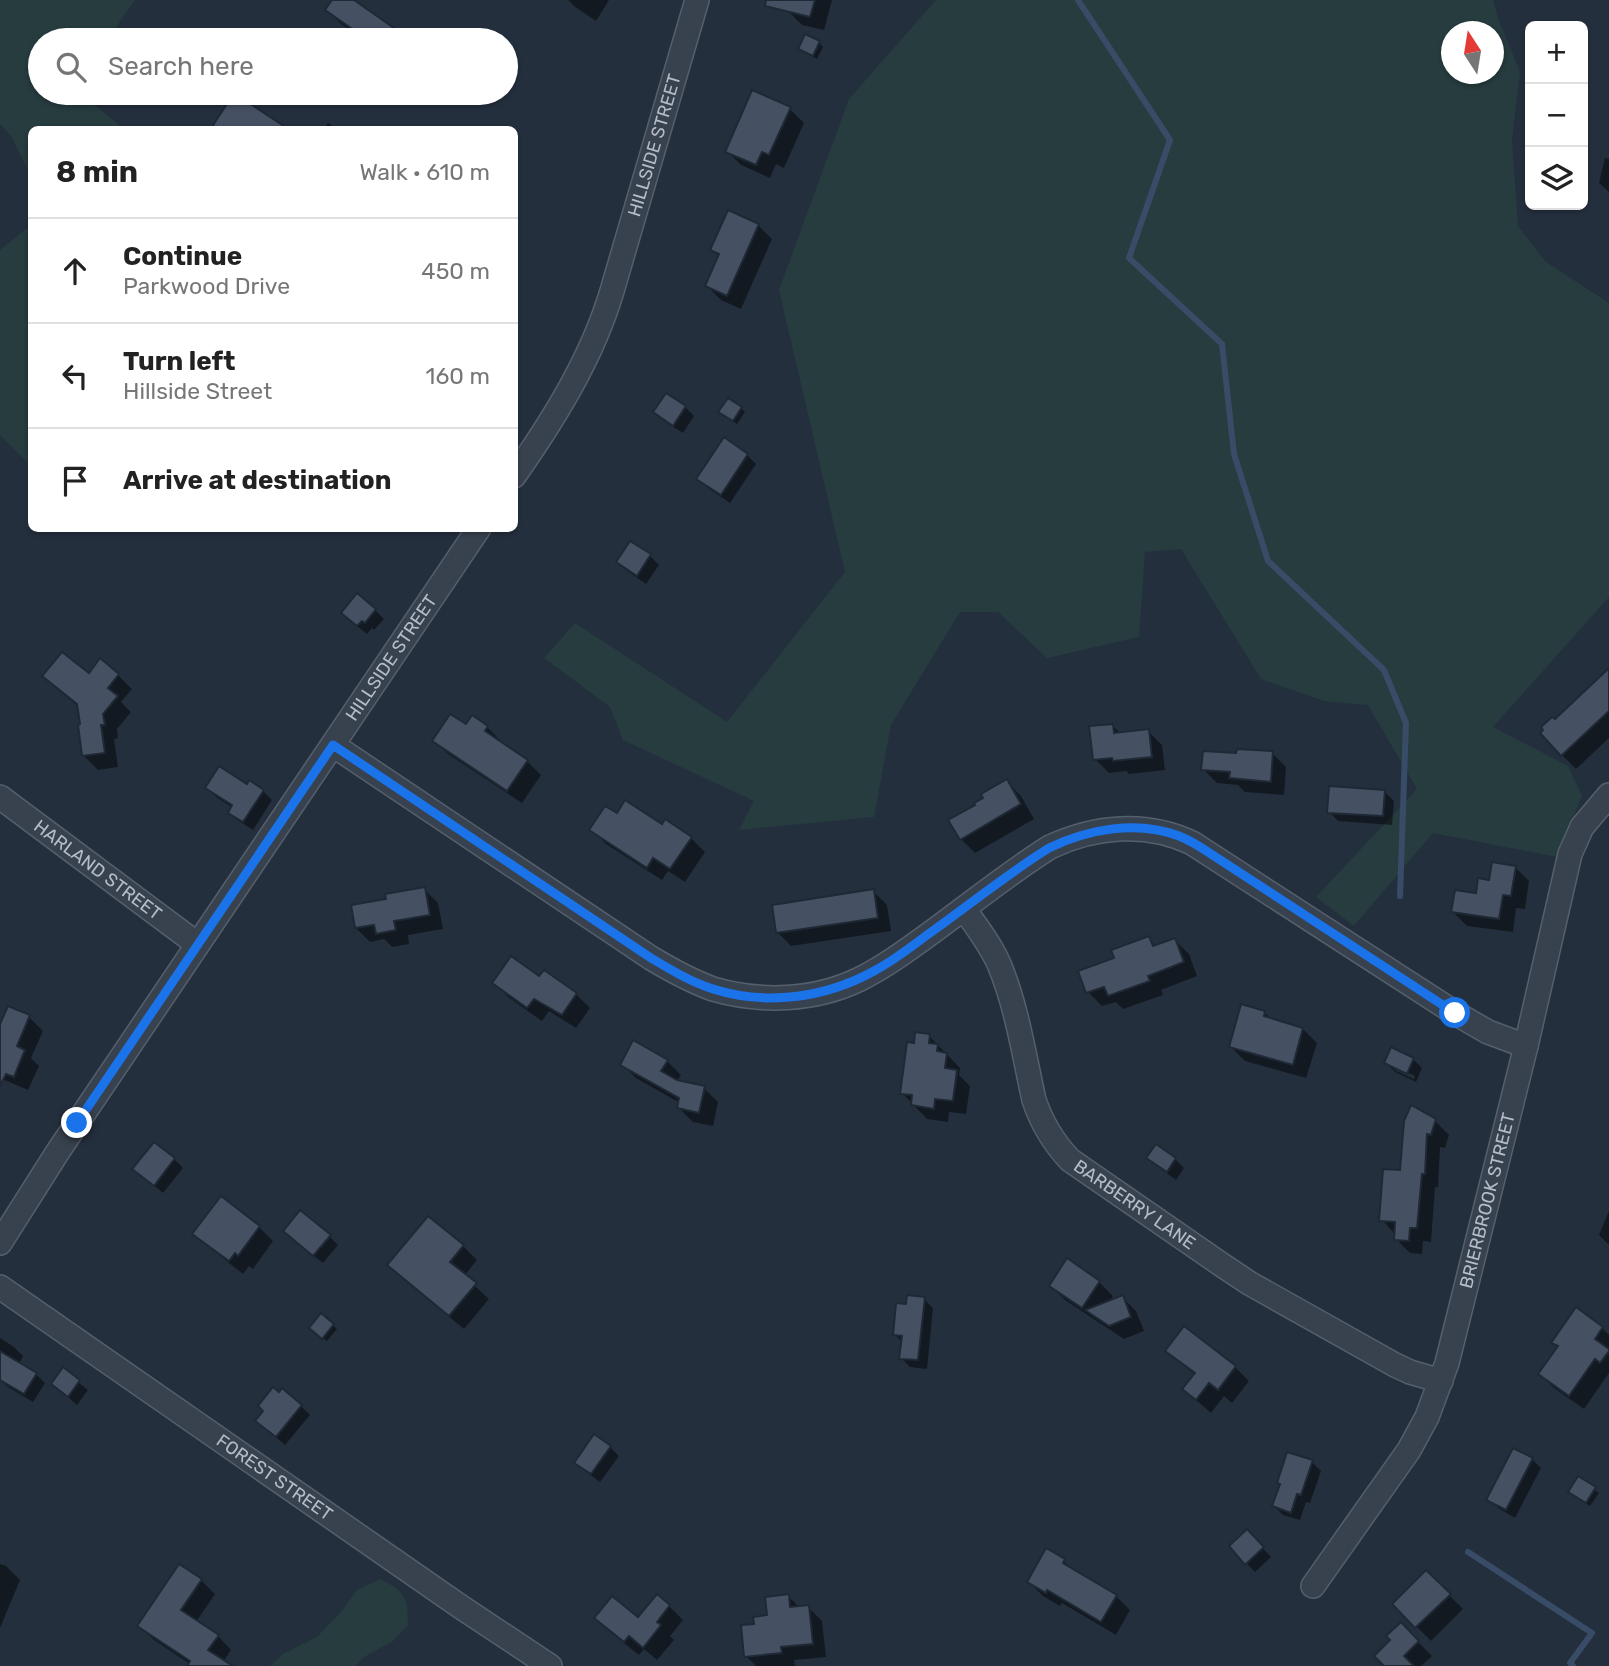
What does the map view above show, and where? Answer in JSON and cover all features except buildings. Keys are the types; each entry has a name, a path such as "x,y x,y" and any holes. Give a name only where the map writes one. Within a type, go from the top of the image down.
{"street":[{"name":"HILLSIDE STREET","path":"518,470 540,440 571,386 600,327 697,0"},
{"name":"HILLSIDE STREET","path":"0,1243 197,944 476,532"},
{"path":"333,745 651,958 692,980 732,994 788,997 824,992 858,980 890,962 1036,856 1063,841 1095,831 1145,829 1177,835 1208,852 1471,1023 1526,1046"},
{"name":"BRIERBROOK STREET","path":"1313,1586 1409,1450 1427,1417 1441,1381 1526,1046 1570,854 1582,827 1609,795"},
{"name":"HARLAND STREET","path":"0,797 197,944"},
{"name":"BARBERRY LANE","path":"964,909 991,948 1005,981 1039,1114 1051,1138 1070,1160 1250,1283 1395,1366 1441,1381"},
{"name":"FOREST STREET","path":"0,1287 550,1666"}],"green space":[{"path":"0,0 135,0 115,28 28,28 28,105 95,105 120,126 28,126 28,170 11,136 0,124"},
{"path":"936,0 1493,0 1499,21 1441,21 1441,84 1504,84 1504,33 1520,72 1512,140 1518,226 1546,262 1609,303 1609,597 1493,727 1568,766 1582,796 1557,857 1433,833 1354,926 1316,897 1417,789 1368,705 1324,701 1261,679 1181,549 1145,552 1139,637 1047,658 998,612 960,612 891,725 874,817 739,830 754,801 623,740 610,707 544,658 575,623 727,722 845,572 779,290 849,99"},
{"path":"28,227 28,463 0,435 0,250"},
{"path":"380,1579 400,1591 406,1601 408,1625 393,1641 364,1657 356,1666 270,1666 283,1654 317,1637 342,1611 357,1590"}],"waterway":[{"path":"1078,0 1170,140 1129,258 1222,344 1234,454 1268,561 1384,670 1406,723 1400,896"},
{"path":"1468,1552 1592,1633 1570,1663 1573,1666"}],"route":[{"path":"77,1123 333,745 651,958 692,980 732,994 771,998 806,995 824,992 858,980 890,962 1049,848 1095,831 1145,829 1177,835 1208,852 1455,1013"}]}
